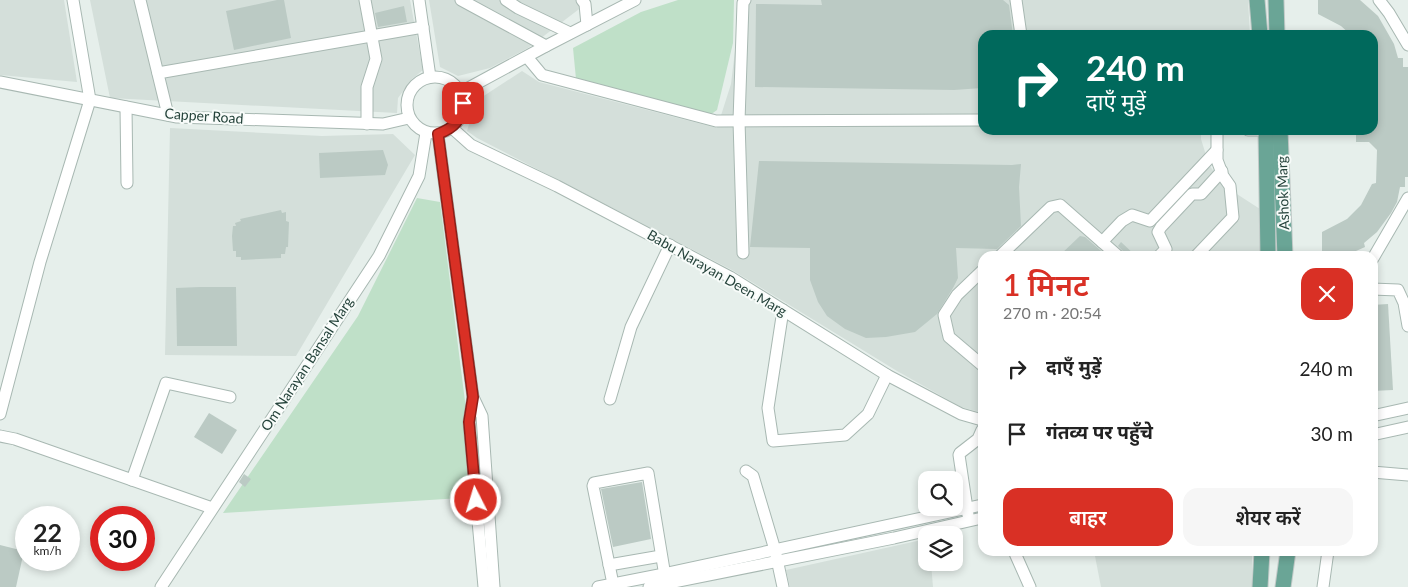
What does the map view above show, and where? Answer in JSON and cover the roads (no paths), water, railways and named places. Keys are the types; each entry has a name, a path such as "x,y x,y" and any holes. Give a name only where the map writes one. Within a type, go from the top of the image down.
{"main road":[{"path":"1257,0 1260,30"},
{"path":"1276,0 1277,30"},
{"name":"Ashok Marg","path":"1266,135 1268,251"},
{"name":"Ashok Marg","path":"1280,135 1285,251"},
{"path":"1260,587 1262,556"},
{"path":"1284,587 1287,556"}],"street":[{"path":"0,414 40,262 90,100 73,0"},
{"path":"140,0 168,115"},
{"path":"365,0 376,59 367,87 367,124"},
{"path":"418,0 430,77"},
{"path":"461,0 546,46"},
{"path":"506,0 570,34"},
{"path":"582,0 585,4 587,25"},
{"path":"461,92 635,0"},
{"path":"743,254 739,121 745,0"},
{"path":"1016,0 1020,30"},
{"path":"1379,0 1408,45"},
{"path":"158,73 423,27"},
{"path":"527,57 542,75 716,121 978,120"},
{"path":"430,77 444,78 454,83 461,92 463,103 463,112 452,128 432,133 416,126 409,118 406,108 407,96 414,86 422,79 430,77"},
{"name":"Capper Road","path":"0,82 168,115 367,124 383,124 409,118"},
{"path":"126,107 126,183"},
{"name":"Babu Narayan Deen Marg","path":"452,128 471,145 557,186 730,277 888,375 961,414 978,419"},
{"path":"432,133 473,397 469,422 494,587"},
{"name":"Om Narayan Bansal Marg","path":"161,586 379,256 419,176 432,133"},
{"path":"1201,251 1233,216 1230,186 1218,160 1217,135"},
{"path":"1102,242 1122,221 1132,215 1150,221 1217,150"},
{"path":"1163,251 1166,248 1158,232 1161,227 1192,194 1201,194 1222,171"},
{"path":"1377,251 1408,198"},
{"path":"1005,251 1051,207 1060,205 1112,251"},
{"path":"610,400 631,327 670,245"},
{"path":"978,275 957,295 944,316 949,337 978,362"},
{"path":"1378,289 1398,290 1404,303 1408,326"},
{"path":"783,310 768,408 773,441 845,435 868,414 888,375"},
{"path":"132,480 166,383 230,397"},
{"path":"1378,415 1408,408"},
{"path":"1378,434 1408,427"},
{"path":"0,436 212,508"},
{"path":"970,520 959,455 978,439"},
{"path":"746,471 753,476 784,587"},
{"path":"1378,472 1408,475"},
{"path":"613,584 593,486 594,483 648,473 665,579"},
{"path":"482,499 484,587"},
{"path":"776,556 863,531 978,506"},
{"path":"598,587 665,579 776,556 865,544 978,519"},
{"path":"863,531 865,544"},
{"path":"610,565 661,556"},
{"path":"1016,556 1030,587"},
{"path":"1323,587 1327,556"},
{"path":"649,587 665,579"}]}
